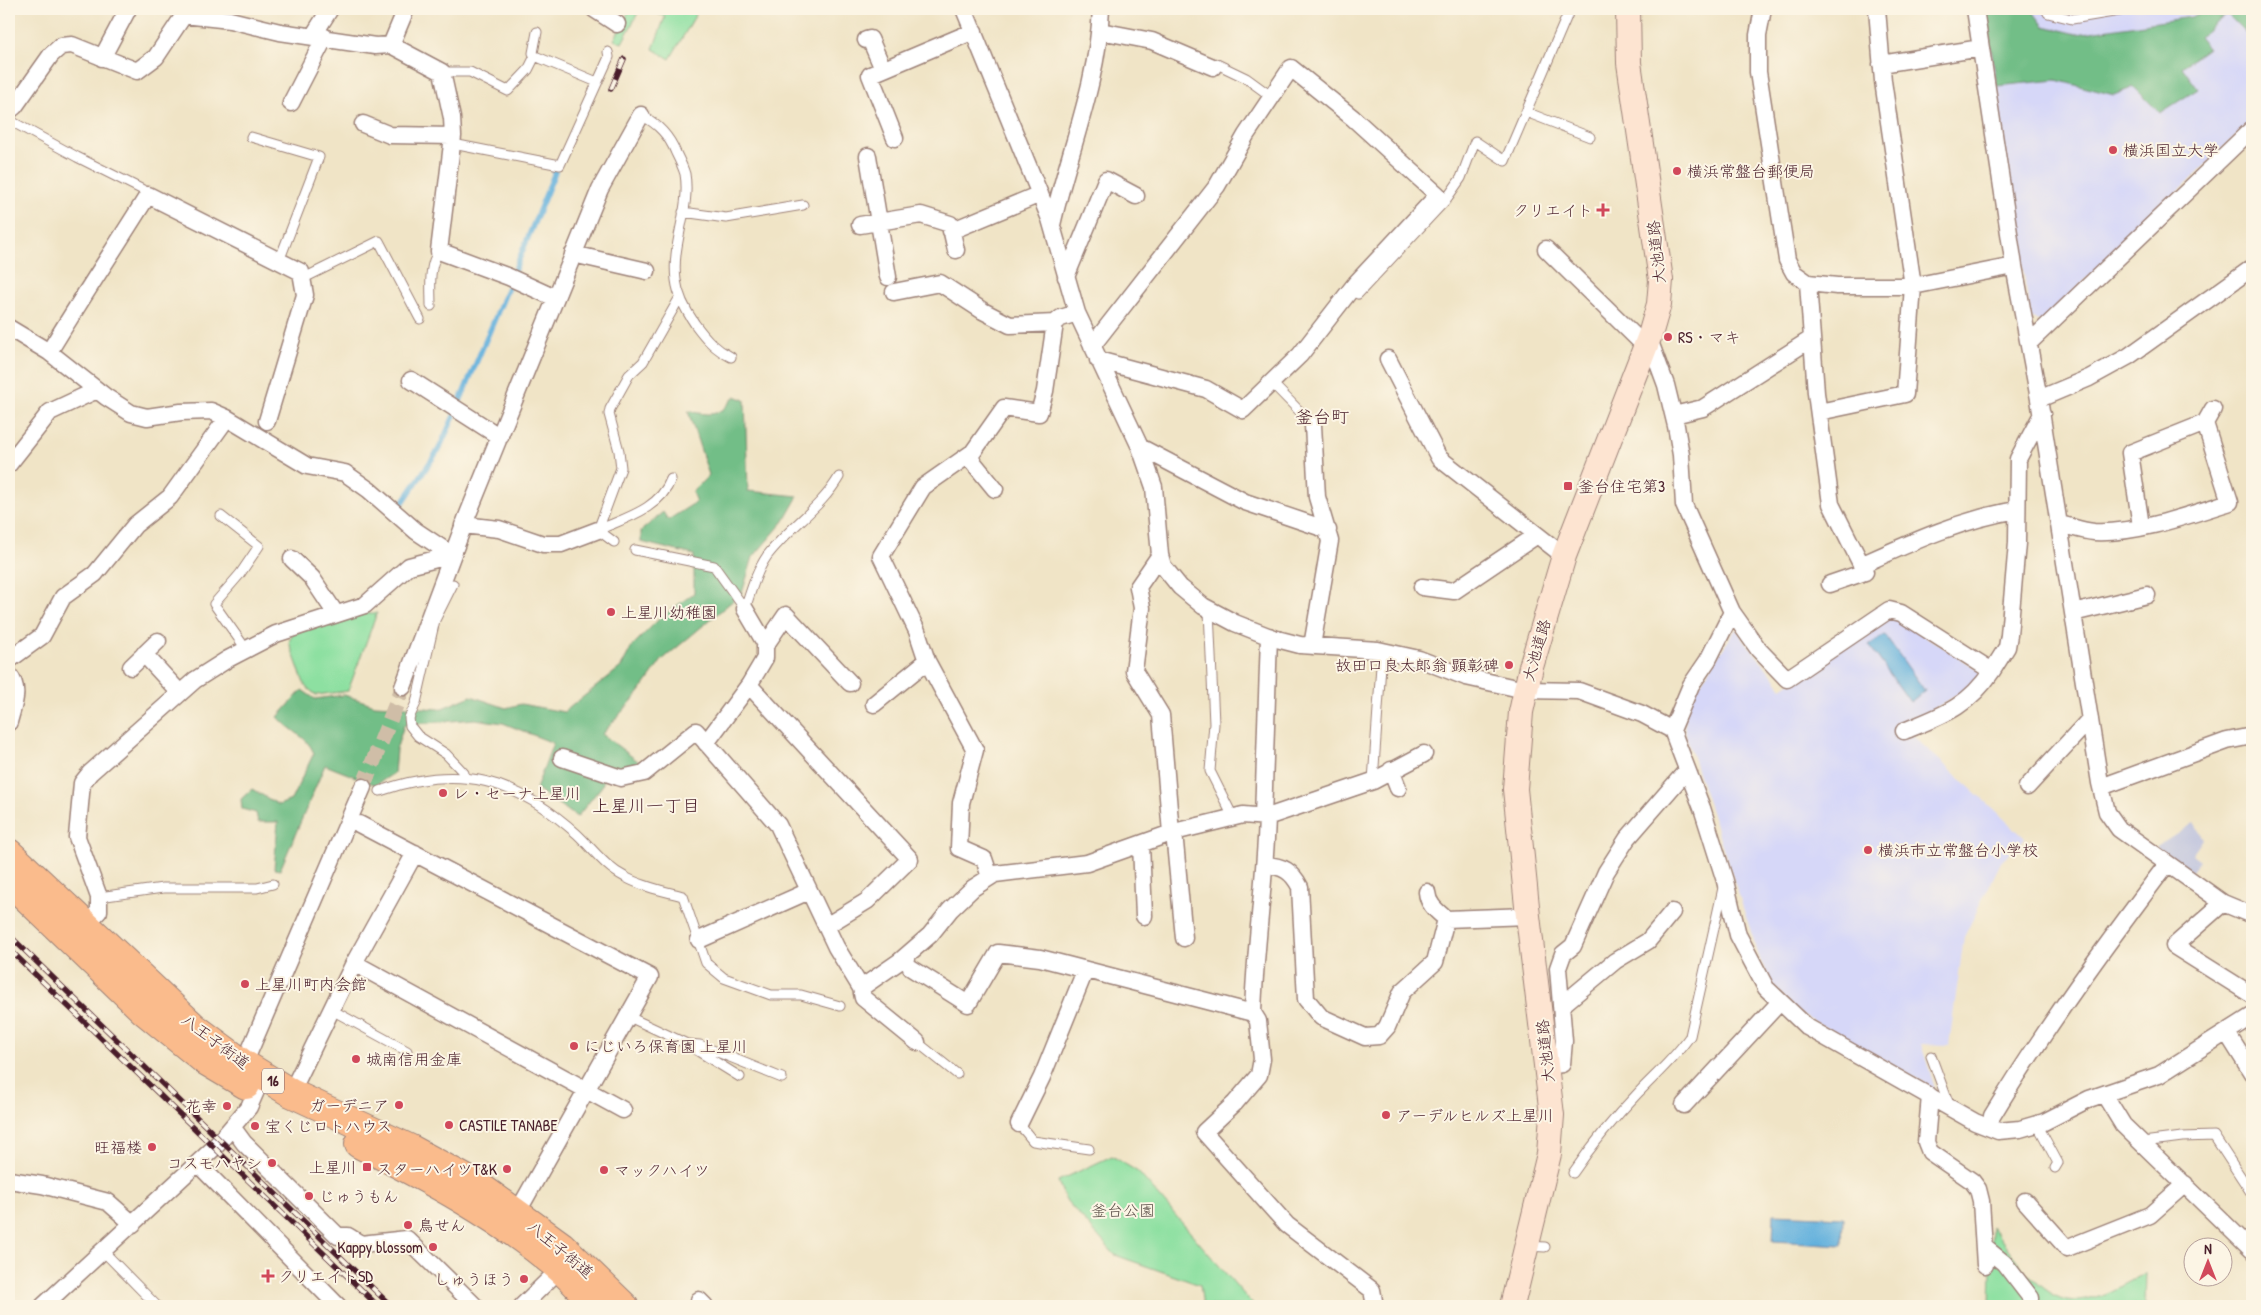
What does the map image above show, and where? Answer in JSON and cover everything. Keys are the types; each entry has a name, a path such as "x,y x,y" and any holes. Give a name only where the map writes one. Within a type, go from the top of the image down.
{"highway":[{"name":"八王子街道","path":"9,853 144,1011 204,1060 291,1092 411,1148 479,1186 517,1213 567,1263 624,1306"},
{"name":"八王子街道","path":"9,881 78,933"},
{"name":"八王子街道","path":"254,1077 429,1180 519,1237 567,1263 596,1306"}],"street":[{"path":"102,58 128,9"},
{"path":"291,103 330,9"},
{"path":"391,45 406,9"},
{"path":"594,9 617,24"},
{"path":"965,9 1052,225 1076,314 1140,447 1154,487 1160,555 1163,566 1180,587 1209,610 1269,636 1300,645 1382,650 1419,659 1466,677 1524,690 1579,691 1642,714 1672,730 1725,881 1738,935 1766,988 1779,1003 1806,1027 1951,1108 1989,1122 1998,1131 2020,1130 2089,1099 2159,1075 2252,1016"},
{"path":"1052,225 1092,78 1100,31 1101,9"},
{"name":"大池道路","path":"1512,1306 1536,1247 1549,1154 1552,1115 1528,916 1516,789 1520,720 1524,690 1564,556 1647,343 1659,304 1661,280 1629,63 1628,9"},
{"path":"1763,9 1758,35 1758,72 1787,260 1794,273 1808,283 1837,286 1913,286 2014,266"},
{"path":"1819,412 1905,394 1913,286 1881,64 1876,9"},
{"path":"1975,9 2014,266 2041,407 2101,787 2107,812 2119,829 2167,864 2222,903 2252,915"},
{"path":"9,111 15,106 60,46 72,45 137,71 156,57 186,12 280,32 319,36 375,46 391,45 442,72 452,118 453,140 439,251 509,277 555,298"},
{"path":"895,138 870,75 974,31"},
{"path":"1100,31 1152,41 1213,67"},
{"path":"866,40 870,39 883,69"},
{"path":"1881,64 1981,48"},
{"path":"1291,68 1352,118 1438,195 1350,290 1300,355 1244,410 1206,389 1095,353 1217,186 1246,135 1291,68"},
{"path":"403,686 432,619 463,525 600,189 641,115"},
{"path":"363,124 390,135 453,140"},
{"path":"2029,343 2249,138"},
{"path":"868,156 877,222 888,277"},
{"path":"1066,277 1106,180 1136,196"},
{"path":"951,231 1040,194"},
{"path":"49,352 93,279 116,247 148,195 301,272 305,295 264,430"},
{"path":"860,225 922,215 950,224 956,250"},
{"path":"1546,248 1647,343 1666,386 1674,415 1681,455 1684,505 1732,612 1760,650 1787,679 1889,610 1901,613 1992,672"},
{"path":"574,254 647,271"},
{"path":"1904,731 1951,712 1965,702 1992,672 2004,654 2009,635 2017,543 2018,459 2041,407 2129,356 2252,268"},
{"path":"894,292 940,283 983,311 1010,324 1055,323 1061,318 1076,314"},
{"path":"1808,283 1811,339 1831,504 1865,572 1830,584"},
{"path":"990,877 984,859 960,848 962,803 975,750 927,661 917,631 881,556 924,487 968,456 1004,408 1038,413 1045,391 1055,323"},
{"path":"9,328 49,352 130,413 147,417 181,412 211,411 264,430 307,466 345,473 369,490 416,531 452,555"},
{"path":"1674,415 1703,408 1811,339"},
{"path":"1388,359 1439,458 1564,556"},
{"path":"411,380 500,437"},
{"path":"9,464 50,412 97,390"},
{"path":"2059,524 2093,532 2118,531 2181,518 2230,502 2209,416 2130,453 2141,526"},
{"path":"9,660 42,636 63,597 95,574 135,525 170,497 227,418"},
{"path":"1312,646 1330,541 1317,497 1313,425"},
{"path":"1140,447 1245,502 1328,530"},
{"path":"968,456 995,489"},
{"path":"1861,565 1975,518 2017,510"},
{"path":"463,525 499,529 543,544 561,544 598,530"},
{"path":"1422,587 1454,591 1537,535"},
{"path":"78,933 98,911 99,897 77,837 82,783 90,773 195,680 246,649 271,636 366,605 408,566 452,555"},
{"path":"1160,555 1138,587 1142,608 1134,672 1161,714 1184,938"},
{"path":"292,559 312,578 336,614"},
{"path":"2073,613 2147,595"},
{"path":"706,743 749,685 765,658 765,646 745,609"},
{"path":"1672,730 1691,685 1708,660 1732,612"},
{"path":"765,646 786,615 850,683"},
{"path":"1269,636 1265,865 1256,948 1253,1013 1258,1021 1262,1059 1259,1075 1235,1103 1204,1132 1287,1225 1372,1290 1375,1306"},
{"path":"130,667 158,641"},
{"path":"144,654 180,693"},
{"path":"874,704 927,661"},
{"path":"9,675 13,680 16,693 9,722"},
{"path":"749,685 910,859 866,901 826,926"},
{"path":"2027,787 2090,719"},
{"path":"562,758 621,778 644,773 696,731 778,825 826,926 860,988 863,998 917,1042"},
{"path":"2101,787 2227,741 2252,736"},
{"path":"860,988 900,961 930,935 950,910 972,888 990,877 1018,869 1087,863 1173,832 1243,815 1265,817 1373,781 1424,754"},
{"path":"1391,770 1398,788"},
{"path":"1546,1066 1562,1064 1564,1041 1558,968 1563,954 1573,946 1606,872 1627,839 1687,770"},
{"path":"43,1306 198,1164 233,1128 249,1107 254,1077 363,787"},
{"path":"359,824 650,977 517,1213"},
{"path":"1141,844 1144,916"},
{"path":"291,1092 330,1009 414,853"},
{"path":"1989,1122 2032,1050 2070,993 2167,864"},
{"path":"1265,865 1280,866 1294,876 1300,887 1306,999 1321,1017 1365,1037 1379,1036 1387,1027 1402,992 1435,962 1446,919"},
{"path":"699,940 809,891"},
{"path":"1426,892 1432,907 1446,919 1528,916"},
{"path":"2222,903 2174,946 2252,995"},
{"path":"1561,1006 1615,961 1648,941 1672,912"},
{"path":"911,968 968,1004 998,953 1040,958 1253,1013"},
{"path":"354,963 585,1091 623,1110"},
{"path":"1019,1124 1042,1077 1085,971"},
{"path":"1684,1106 1779,1003"},
{"path":"2227,1033 2252,1073"},
{"path":"2104,1094 2123,1126 2143,1142 2252,1250"},
{"path":"1930,1096 1926,1142 1930,1152 1972,1182 1978,1189 1981,1201 1985,1265"},
{"path":"233,1128 244,1143 338,1236 348,1236 361,1244 406,1239 475,1306"},
{"path":"198,1164 323,1304"},
{"path":"9,1180 42,1184 108,1202 133,1224"},
{"path":"2025,1201 2067,1248 2150,1215 2185,1184"},
{"path":"1984,1247 2004,1263 2031,1298"},
{"path":"522,1306 567,1263"}],"lane":[{"path":"1350,290 1358,294 1446,201 1460,178 1475,141 1505,161 1570,9"},
{"path":"2046,9 2048,13 2072,19 2131,9"},
{"path":"442,72 470,72 508,91 528,70 535,56 533,53 538,32"},
{"path":"453,140 560,165 610,57 608,52"},
{"path":"535,56 597,82"},
{"path":"1213,67 1217,64 1246,78 1272,97"},
{"path":"1526,112 1590,137"},
{"path":"641,115 656,123 672,142 685,173 686,195 676,254 676,278 680,297 707,341 719,351 731,357"},
{"path":"9,120 145,191 148,195"},
{"path":"251,137 319,157 279,262"},
{"path":"683,212 726,218 803,205"},
{"path":"302,279 378,240 420,319"},
{"path":"431,306 433,258 439,251"},
{"path":"598,530 621,468 619,451 609,414 610,409 629,375 643,362 680,297"},
{"path":"1272,383 1313,425"},
{"path":"745,609 755,579 767,557 829,494 839,477"},
{"path":"598,530 652,506 668,489 671,479"},
{"path":"221,516 259,546 240,574 214,604 246,649"},
{"path":"598,530 614,542"},
{"path":"635,550 714,566 745,609"},
{"path":"453,584 432,619 416,704 409,718 410,726 418,736 446,754 464,773 464,777"},
{"path":"1209,610 1214,724 1210,772 1233,817"},
{"path":"1373,781 1382,650"},
{"path":"380,791 407,781 464,777 492,781 514,791 577,834 602,861 625,877 684,896 706,963 724,978 771,995 801,995 840,1006"},
{"path":"1573,1174 1589,1150 1637,1094 1677,1055 1690,1036 1725,881"},
{"path":"99,897 153,889 257,888 273,884"},
{"path":"330,1009 407,1051"},
{"path":"627,1016 685,1043 740,1077"},
{"path":"917,1042 958,1074"},
{"path":"685,1043 700,1045 782,1078"},
{"path":"1931,1056 1951,1108"},
{"path":"1019,1124 1034,1141 1089,1150"},
{"path":"2037,1124 2058,1163 2055,1168"},
{"path":"2143,1142 2182,1137 2214,1136 2252,1194"},
{"path":"103,1251 157,1306"}],"shaded area":[{"name":"横浜国立大学","path":"1982,9 2252,9 2252,120 2042,322 2031,318"},
{"name":"横浜市立常盤台小学校","path":"1888,617 1898,619 1980,671 1979,679 1964,691 1907,724 1913,736 2025,838 2001,862 1964,937 1949,1045 1921,1044 1935,1089 1798,1012 1774,987 1761,962 1686,736 1685,715 1689,701 1736,629 1782,688"},
{"path":"2194,823 2203,839 2192,855 2200,861 2191,872 2155,848"}],"green space":[{"path":"630,9 640,9 622,43 614,40"},
{"path":"647,9 699,9 670,59 653,49 665,17"},
{"path":"1985,9 2031,9 2044,26 2077,34 2191,17 2211,9 2252,9 2252,39 2227,14 2199,37 2208,48 2182,67 2198,89 2160,113 2134,87 2114,95 2056,80 1997,86"},
{"path":"735,396 745,400 748,491 798,496 784,521 753,557 742,593 662,660 639,693 602,734 643,765 619,769 607,767 602,786 577,817 536,789 553,743 503,723 475,719 404,725 396,750 394,773 376,785 325,765 280,870 274,869 278,822 258,822 256,813 242,809 241,799 252,789 279,805 291,800 314,753 303,738 278,717 302,690 315,699 344,695 375,705 440,709 471,696 506,708 521,704 564,712 621,667 632,646 660,618 694,593 694,555 641,542 641,531 663,512 668,520 696,502 692,492 709,475 688,411 704,414 715,413 724,408"},
{"path":"366,613 377,613 348,691 316,695 305,686 289,642 292,634"},
{"name":"釜台公園","path":"1112,1156 1138,1172 1254,1306 1203,1306 1200,1285 1115,1255 1065,1199 1058,1181"},
{"path":"1992,1227 2028,1273 2038,1284 2050,1292 2062,1298 2075,1301 2083,1300 2111,1291 2146,1273 2145,1306 1990,1306"}],"water":[{"path":"1885,635 1925,691 1910,702 1869,645"},
{"path":"1774,1214 1843,1217 1842,1245 1773,1241"}],"waterway":[{"path":"513,274 555,172"},
{"path":"460,401 510,283"},
{"path":"401,505 439,449 454,416"}],"tunnel":[{"path":"363,787 403,687"}],"railway":[{"path":"611,89 624,59"},
{"path":"9,935 391,1306"},
{"path":"9,949 378,1306"}],"place":[{"name":"横浜国立大学","path":"2113,150"},
{"name":"横浜常盤台郵便局","path":"1677,171"},
{"name":"クリエイト","path":"1603,210"},
{"name":"RS・マキ","path":"1668,337"},
{"name":"釜台住宅第3","path":"1568,486"},
{"name":"上星川幼稚園","path":"611,612"},
{"name":"故田口良太郎翁 顕彰碑","path":"1509,665"},
{"name":"レ・セーナ上星川","path":"443,793"},
{"name":"横浜市立常盤台小学校","path":"1868,850"},
{"name":"上星川町内会館","path":"245,984"},
{"name":"にじいろ保育園 上星川","path":"574,1046"},
{"name":"城南信用金庫","path":"356,1059"},
{"name":"ガーデニア","path":"399,1105"},
{"name":"花幸","path":"227,1106"},
{"name":"アーデルヒルズ上星川","path":"1386,1115"},
{"name":"CASTILE TANABE","path":"449,1125"},
{"name":"宝くじロトハウス","path":"255,1126"},
{"name":"旺福楼","path":"152,1147"},
{"name":"コスモハヤシ","path":"272,1163"},
{"name":"上星川","path":"367,1167"},
{"name":"スターハイツT&K","path":"507,1169"},
{"name":"マックハイツ","path":"604,1170"},
{"name":"じゅうもん","path":"309,1196"},
{"name":"鳥せん","path":"408,1225"},
{"name":"Kappy blossom","path":"433,1247"},
{"name":"クリエイトSD","path":"268,1276"},
{"name":"しゅうほう","path":"524,1279"}],"district":[{"name":"釜台町","path":"1322,417"},
{"name":"上星川一丁目","path":"646,806"}]}
